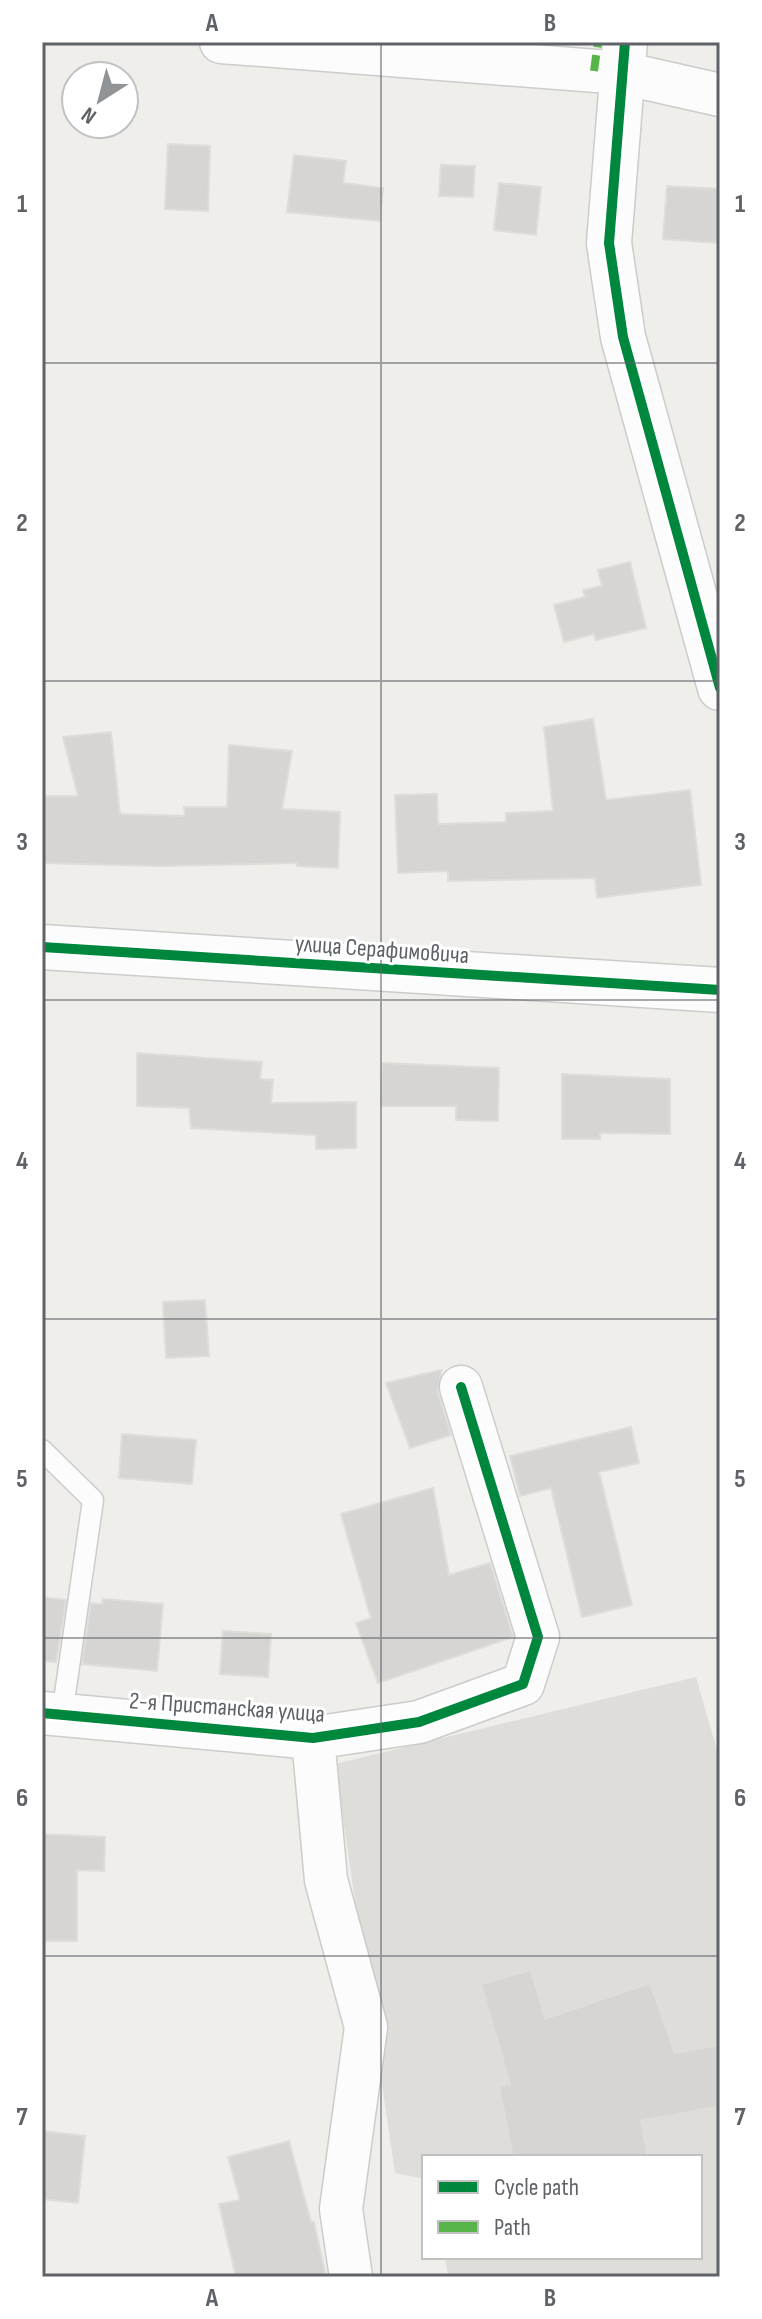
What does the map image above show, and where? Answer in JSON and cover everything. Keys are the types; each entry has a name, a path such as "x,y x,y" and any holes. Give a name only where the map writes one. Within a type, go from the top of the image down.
{"street":[{"path":"221,42 623,57 720,95"},
{"path":"623,57 609,243 623,337 720,688"},
{"name":"улица Серафимовича","path":"42,947 720,990"},
{"name":"2-я Пристанская улица","path":"52,1714 313,1738 419,1722 523,1684 538,1637 461,1387"},
{"path":"313,1738 326,1880 366,2027 341,2209 351,2277"}],"lane":[{"path":"42,1450 93,1500 52,1714"}],"shaded area":[{"path":"696,1677 720,1761 720,2277 448,2277 445,2259 702,2259 702,2155 422,2155 422,2179 395,2173 335,1764"}],"building":[{"path":"168,144 210,146 208,211 165,209"},
{"path":"294,155 346,161 343,183 383,188 380,221 287,212"},
{"path":"441,165 475,166 473,197 439,196"},
{"path":"499,183 541,187 536,235 494,230"},
{"path":"667,186 720,189 718,243 663,239"},
{"path":"630,562 646,628 596,640 594,634 564,642 554,605 585,597 583,590 602,586 598,570"},
{"path":"593,719 606,800 690,790 701,885 597,898 595,878 448,881 448,871 398,873 395,795 437,794 438,824 506,822 506,813 553,811 544,727"},
{"path":"111,732 120,814 185,816 184,807 227,807 229,745 292,751 282,809 340,812 338,868 297,866 297,863 161,866 42,863 42,796 78,796 63,737"},
{"path":"137,1053 262,1062 260,1079 273,1080 271,1103 356,1102 356,1148 316,1149 316,1135 191,1128 189,1108 137,1106"},
{"path":"382,1063 499,1068 498,1121 456,1120 456,1106 381,1106"},
{"path":"562,1074 670,1079 670,1134 600,1133 600,1139 562,1139"},
{"path":"205,1300 209,1356 166,1358 163,1302"},
{"path":"441,1370 438,1393 451,1435 410,1448 386,1383"},
{"path":"631,1427 639,1463 599,1472 632,1605 582,1617 551,1488 520,1496 510,1456"},
{"path":"122,1434 196,1440 192,1484 119,1478"},
{"path":"433,1488 449,1575 490,1563 513,1637 378,1683 356,1623 371,1618 341,1514"},
{"path":"42,1597 66,1600 56,1662 42,1661"},
{"path":"103,1599 163,1604 157,1671 82,1664 91,1603 102,1604"},
{"path":"223,1631 271,1634 268,1677 220,1674"},
{"path":"42,1834 105,1837 104,1871 77,1870 77,1941 42,1941"},
{"path":"531,1970 545,2019 650,1983 675,2053 720,2045 720,2106 641,2121 648,2155 513,2155 499,2086 510,2084 481,1984"},
{"path":"42,2131 85,2136 78,2203 42,2199"},
{"path":"289,2141 311,2222 314,2222 326,2277 236,2277 219,2204 240,2200 228,2157"}],"marked path":[{"path":"594,71 598,42"}],"cycle path":[{"path":"625,42 609,243 623,337 720,688"},
{"path":"42,947 720,990"},
{"path":"42,1713 313,1738 419,1722 523,1684 538,1637 461,1387"}]}
